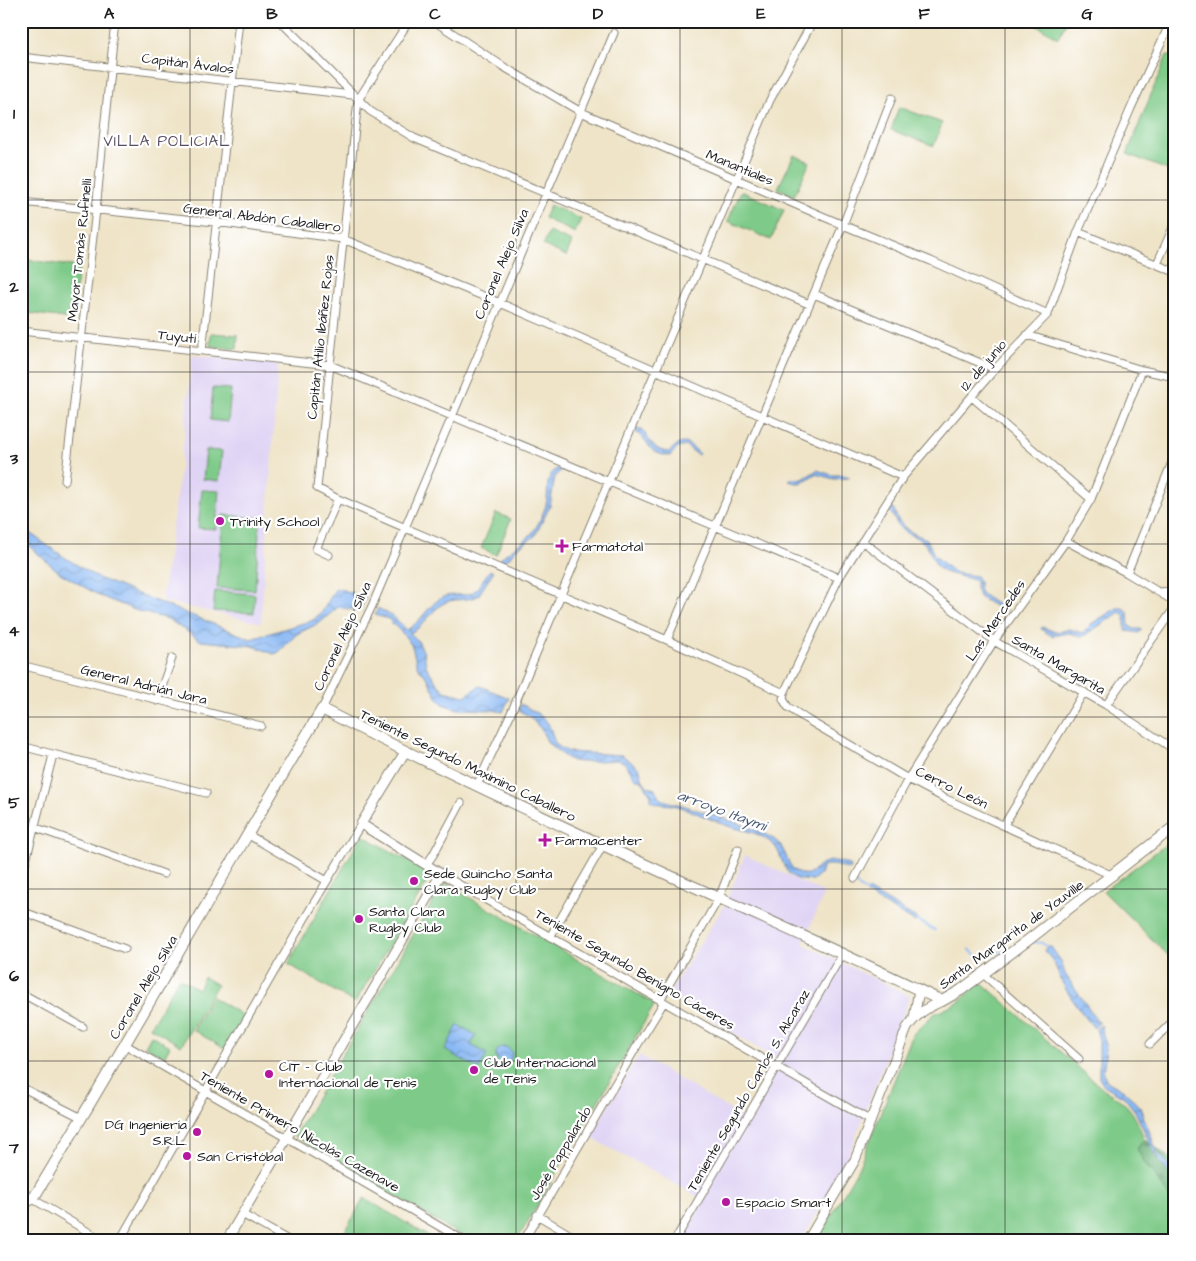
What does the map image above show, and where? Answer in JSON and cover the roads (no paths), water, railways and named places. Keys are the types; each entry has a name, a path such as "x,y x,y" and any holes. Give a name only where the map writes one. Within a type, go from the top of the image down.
{"main road":[{"name":"Teniente Segundo Maximino Caballero","path":"322,710 405,752 602,845 843,953 942,1001"},
{"name":"Coronel Alejo Silva","path":"21,1212 27,1202 33,1199 82,1118 247,834 322,710"},
{"name":"Santa Margarita de Youville","path":"942,1001 984,974 1113,876 1175,826"}],"street":[{"name":"Mayor Tomás Rufinelli","path":"65,481 96,210 115,21"},
{"path":"202,351 238,21"},
{"path":"280,21 370,111 414,138 809,304"},
{"path":"355,97 409,21"},
{"name":"Manantiales","path":"434,21 504,67 581,112 931,261 1048,314"},
{"path":"477,785 511,713 770,100 813,21"},
{"name":"12 de junio","path":"784,693 839,578 903,477 995,369 1048,314 1078,232 1131,108 1171,21"},
{"name":"Coronel Alejo Silva","path":"322,710 372,606 614,33"},
{"name":"Capitán Ávalos","path":"21,57 355,97"},
{"name":"Capitán Atilio Ibáñez Rojas","path":"338,499 317,488 343,239 355,97"},
{"path":"667,640 843,225 892,98"},
{"name":"General Abdón Caballero","path":"21,202 215,222 343,239 500,303 903,477"},
{"path":"1156,264 1175,223"},
{"path":"1078,232 1175,272"},
{"path":"814,294 995,369"},
{"name":"Tuyutí","path":"21,331 330,366 839,578"},
{"path":"1027,334 1142,370 1175,377"},
{"name":"Las Mercedes","path":"855,878 908,779 994,641 1066,541 1091,499 1142,370"},
{"path":"972,396 1091,499"},
{"path":"1127,573 1175,455"},
{"path":"329,555 316,549 338,499 667,640 784,693"},
{"name":"Santa Margarita","path":"862,541 994,641 1106,705 1175,750"},
{"path":"1066,541 1127,573 1175,602"},
{"path":"1158,592 1175,591"},
{"path":"1106,705 1175,607"},
{"path":"157,701 172,658"},
{"name":"General Adrián Jara","path":"21,666 261,726"},
{"path":"1004,825 1084,692"},
{"name":"Cerro León","path":"784,693 783,699 788,707 908,779 946,799 1113,876"},
{"path":"21,746 206,794"},
{"path":"120,1240 327,881 405,752"},
{"path":"21,880 54,754"},
{"path":"426,864 433,855 461,803"},
{"name":"Teniente Segundo Benigno Cáceres","path":"361,824 441,874 871,1121"},
{"path":"34,827 164,874"},
{"path":"247,834 327,881"},
{"path":"550,937 602,845"},
{"name":"José Pappalardo","path":"524,1240 637,1046 719,898 738,849"},
{"path":"227,1240 441,874"},
{"path":"21,912 125,949"},
{"name":"Teniente Segundo Carlos S. Alcaraz","path":"675,1240 843,953"},
{"path":"984,974 1079,1059"},
{"path":"914,1018 919,990"},
{"path":"21,993 83,1027"},
{"name":"Santa Margarita de Youville","path":"808,1240 854,1160 907,1028 914,1018 926,1008 942,1001"},
{"path":"1150,1044 1175,1019"},
{"name":"Teniente Primero Nicolás Cazenave","path":"124,1044 463,1240"},
{"path":"21,1087 82,1118"},
{"path":"21,1192 102,1240"},
{"path":"242,1214 288,1240"},
{"path":"538,1215 579,1240"}],"water":[{"path":"636,429 642,430 659,450 669,452 677,445 684,443 699,453 698,455 686,446 677,448 670,456 656,452 635,432"},
{"path":"561,466 564,468 555,476 550,506 535,536 516,549 508,559 502,562 499,560 528,537 536,527 547,502 548,485 551,475"},
{"path":"817,470 832,475 850,477 834,479 815,474 800,483 789,481 790,479 803,479"},
{"path":"888,505 894,509 902,525 927,539 934,555 950,569 956,573 976,576 981,593 1006,610 1005,612 979,597 976,581 946,573 939,569 923,542 899,527 892,514 886,508"},
{"path":"21,527 98,578 251,639 313,620 322,612 336,588 366,597 360,611 338,607 321,622 297,634 279,652 274,654 253,646 201,641 168,619 137,611 100,596 60,573 21,539"},
{"path":"490,570 493,572 478,596 446,602 436,609 420,627 410,633 418,641 424,653 426,666 444,691 465,696 480,686 509,698 503,712 459,709 444,705 437,697 428,679 417,666 412,646 404,635 388,619 375,615 378,608 395,618 407,630 441,598 475,591"},
{"path":"1117,608 1123,608 1128,612 1129,626 1135,629 1142,629 1139,633 1127,631 1125,628 1125,616 1120,612 1082,637 1070,633 1052,636 1041,629 1042,627 1056,632 1070,629 1082,633 1091,624"},
{"path":"521,704 547,722 558,746 570,752 622,755 640,769 642,779 647,786 655,789 660,798 755,829 779,844 791,867 799,873 811,873 824,863 831,861 851,866 849,870 826,865 823,866 820,874 813,880 795,878 786,869 778,851 771,842 761,836 724,825 680,807 654,802 651,800 651,795 642,781 635,778 624,762 618,760 582,762 572,761 565,757 548,743 541,729 529,716 518,710"},
{"path":"868,890 918,919 915,922 866,894"},
{"path":"1047,946 1051,947 1061,961 1065,974 1099,1023 1094,1028 1065,988 1053,961 1044,951"},
{"path":"458,1025 476,1035 471,1045 487,1054 479,1069 445,1050"},
{"path":"1101,1025 1106,1048 1103,1073 1107,1081 1124,1091 1139,1105 1158,1154 1175,1171 1175,1184 1170,1174 1157,1158 1135,1111 1124,1097 1104,1085 1099,1077 1099,1040 1096,1029"},
{"path":"504,1047 512,1055 504,1063 496,1055"}],"waterway":[{"name":"arroyo Itaymi","path":"854,880 857,886 869,893"},
{"name":"arroyo Itaymi","path":"915,919 935,930"},
{"name":"arroyo Itaymi","path":"1034,942 1042,943 1049,948"},
{"name":"arroyo Itaymi","path":"994,954 1010,948"},
{"name":"arroyo Itaymi","path":"969,949 977,956"}],"place":[{"name":"Trinity School","path":"220,521"},
{"name":"Farmatotal","path":"562,546"},
{"name":"Farmacenter","path":"545,840"},
{"name":"Sede Quincho Santa Clara Rugby Club","path":"414,881"},
{"name":"Santa Clara Rugby Club","path":"359,919"},
{"name":"Club Internacional de Tenis","path":"474,1070"},
{"name":"CIT - Club Internacional de Tenis","path":"269,1074"},
{"name":"DG Ingeniería S.R.L.","path":"197,1132"},
{"name":"San Cristóbal","path":"187,1156"},
{"name":"Espacio Smart","path":"726,1202"}],"district":[{"name":"VILLA POLICIAL","path":"167,141"}]}
